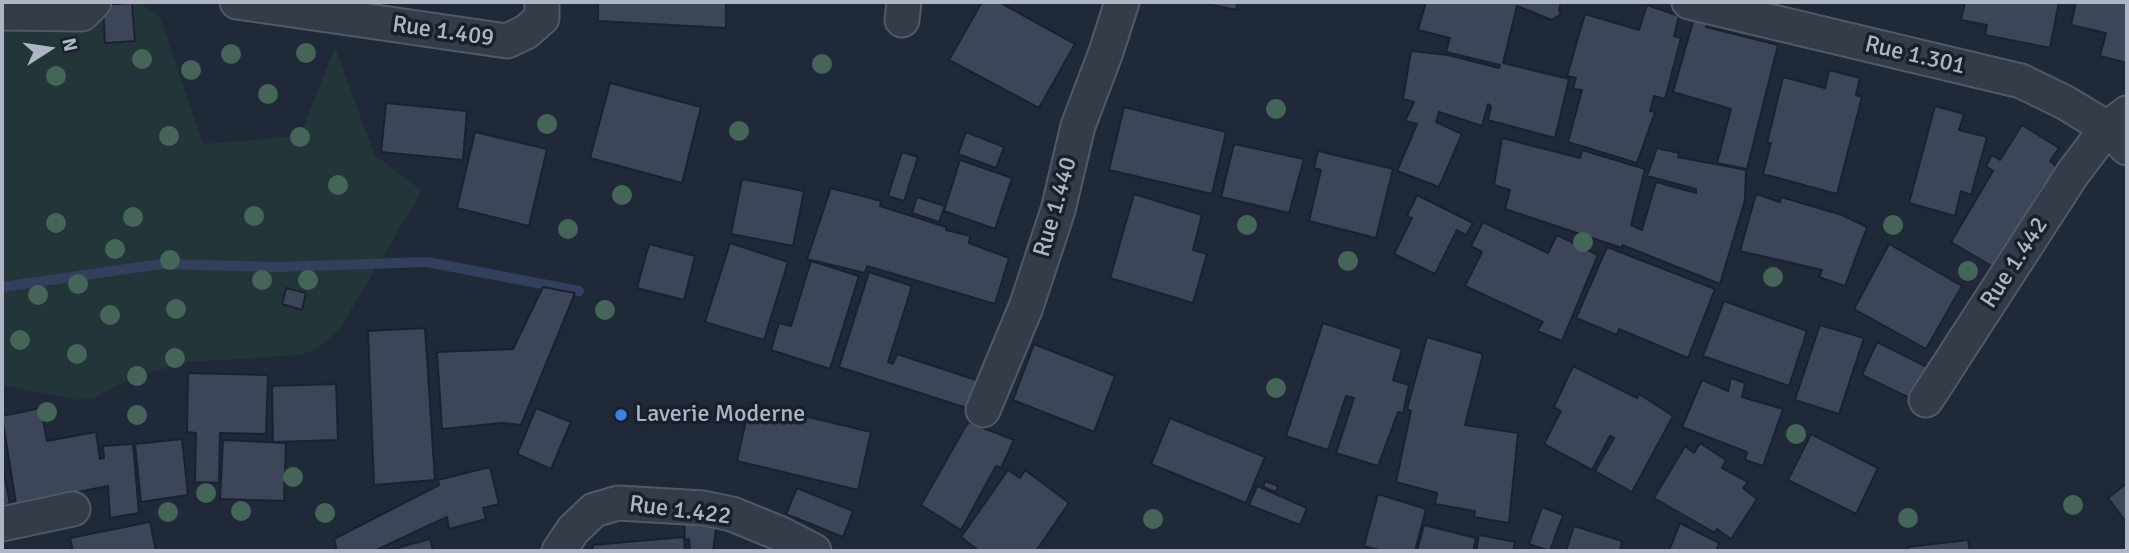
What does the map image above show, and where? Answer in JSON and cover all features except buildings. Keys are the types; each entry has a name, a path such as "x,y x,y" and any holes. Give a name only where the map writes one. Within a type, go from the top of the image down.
{"street":[{"path":"2,13 82,13 94,2"},
{"name":"Rue 1.409","path":"237,2 506,41 526,32 542,18 542,2"},
{"name":"Rue 1.440","path":"982,410 1026,307 1058,210 1078,126 1122,2"},
{"name":"Rue 1.301","path":"1689,2 2021,82 2121,130"},
{"name":"Rue 1.442","path":"1926,400 2073,173 2121,130"},
{"name":"Rue 1.422","path":"559,551 573,530 594,510 618,503 691,507 732,514 814,551"},
{"path":"2,524 73,509"}],"green space":[{"path":"98,2 138,2 160,17 203,144 300,136 335,47 374,154 422,191 339,330 315,350 300,355 188,362 137,376 94,398 79,400 2,385 2,24"}],"waterway":[{"path":"2,287 161,264 277,267 427,262 579,291"}],"place":[{"name":"Laverie Moderne","path":"621,415"}]}
